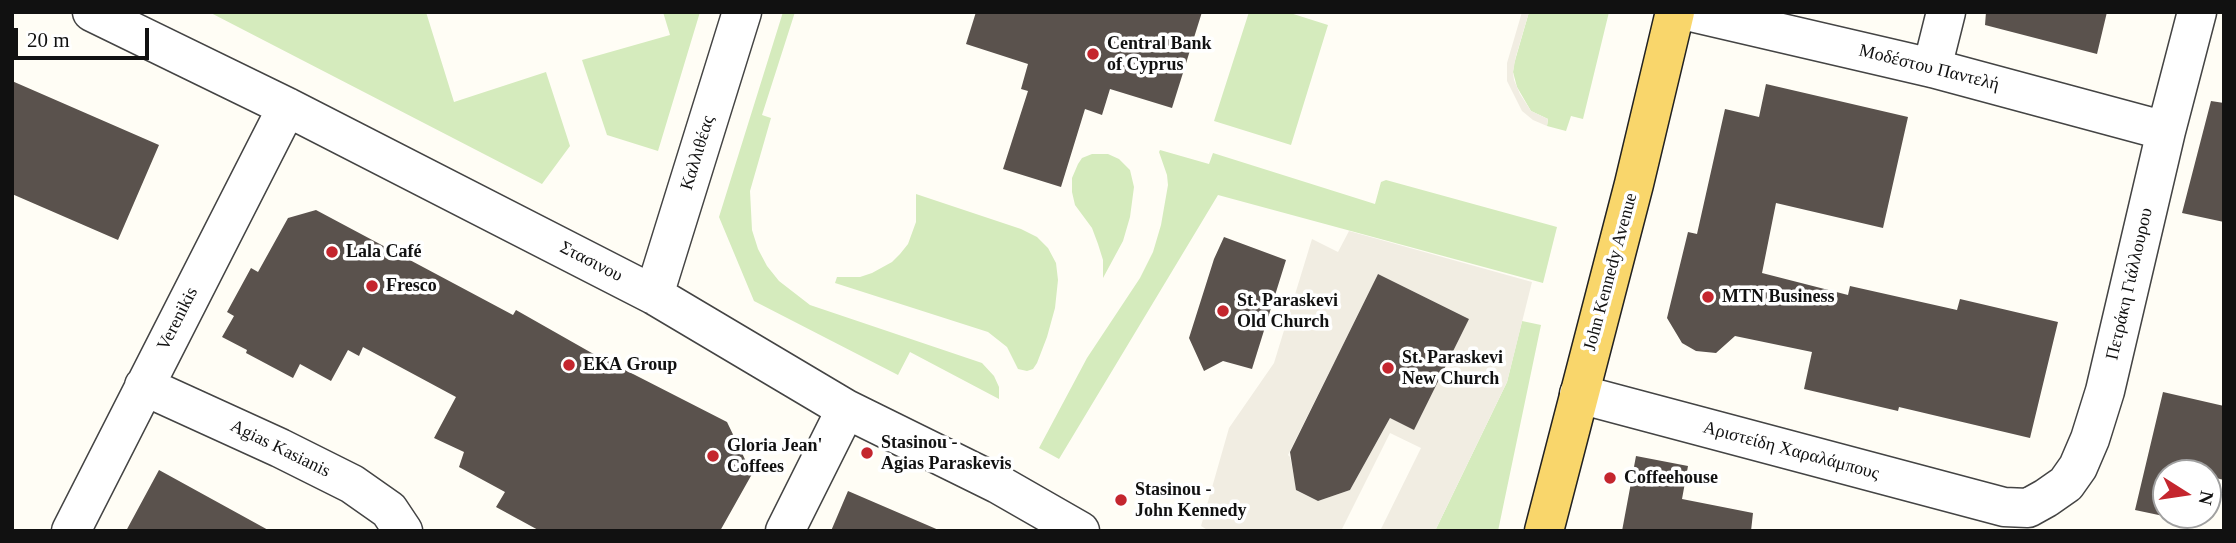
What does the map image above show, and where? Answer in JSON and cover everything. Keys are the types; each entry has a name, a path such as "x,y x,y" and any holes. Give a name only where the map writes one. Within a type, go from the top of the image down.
{"main road":[{"name":"John Kennedy Avenue","path":"1544,531 1634,184 1675,12"}],"street":[{"name":"Στασινου","path":"92,12 287,107 654,295 846,409 998,484 1080,531"},
{"name":"Καλλιθέας","path":"654,295 742,12"},
{"name":"Μοδέστου Παντελή","path":"1691,12 1932,68 2166,131"},
{"path":"1932,68 1946,12"},
{"name":"Πετράκη Γιάλλουρου","path":"2004,507 2028,508 2066,484 2078,467 2090,439 2105,391 2197,12"},
{"name":"Verenikis","path":"71,531 287,107"},
{"name":"Agias Kasianis","path":"144,386 352,484 388,510 403,531"},
{"name":"Αριστείδη Χαραλάμπους","path":"1579,394 2004,507"},
{"path":"785,531 846,409"}],"green space":[{"path":"209,12 426,12 454,102 546,72 570,146 542,184"},
{"path":"663,12 700,12 658,151 607,135 582,60 670,35"},
{"path":"783,12 795,12 762,115 771,118 750,191 752,230 767,266 779,281 810,305 982,363 994,376 999,387 999,399 910,352 898,375 754,301 719,217"},
{"path":"1249,12 1287,12 1328,25 1291,145 1214,121"},
{"path":"1529,12 1609,12 1583,119 1571,116 1566,131 1547,126 1548,119 1531,111 1517,87 1514,64"},
{"path":"1160,150 1209,164 1213,153 1375,204 1381,182 1386,180 1557,227 1543,283 1218,195 1059,459 1039,448 1087,358 1140,278 1153,252 1168,185"},
{"path":"1092,154 1108,154 1119,159 1130,170 1134,187 1123,241 1103,278 1103,260 1098,244 1092,228 1075,205 1072,192 1072,178 1078,164 1082,158"},
{"path":"916,194 1021,229 1037,237 1048,248 1056,263 1058,280 1055,308 1047,337 1033,369 1018,369 1007,347 988,332 835,283 837,277 860,277 872,273 892,262 900,254 908,244 916,222"},
{"path":"1522,321 1541,325 1498,531 1435,531 1507,382"}],"shaded area":[{"path":"1522,12 1529,12 1516,56 1514,80 1531,111 1548,119 1547,126 1522,111 1507,81 1507,63"},
{"path":"1349,231 1532,282 1507,382 1435,531 1380,531 1421,448 1390,433 1341,531 1209,531 1201,526 1229,428 1274,363 1312,239 1338,252","holes":["1378,274 1469,319 1414,429 1390,418 1350,490 1318,501 1297,491 1288,455"]}],"building":[{"name":"Central Bank of Cyprus","path":"976,12 1202,12 1172,108 1110,89 1102,115 1085,109 1061,187 1003,169 1028,91 1021,89 1028,64 966,44"},
{"path":"1986,12 2107,12 2097,54 1985,25"},
{"path":"12,81 159,145 118,240 12,194"},
{"path":"1766,84 1908,117 1883,228 1776,203 1762,273 1848,295 1850,286 1957,310 1960,299 2058,322 2030,438 1899,407 1898,411 1804,389 1812,352 1735,336 1716,353 1696,351 1682,343 1667,318 1688,232 1697,234 1725,109 1759,117"},
{"path":"2211,101 2224,103 2224,222 2182,213"},
{"path":"316,210 513,315 516,310 590,352 727,422 752,474 720,531 540,531 496,507 505,492 459,467 464,452 434,438 456,397 363,347 359,356 348,350 331,381 300,364 293,378 222,337 234,316 227,312 251,268 258,272 288,218"},
{"path":"1224,237 1286,260 1252,369 1223,361 1204,371 1189,338 1214,259"},
{"name":"St. Paraskevi New Church","path":"1378,274 1469,319 1414,430 1390,418 1350,490 1318,501 1296,490 1290,452"},
{"path":"2163,392 2224,406 2224,480 2222,459 2152,459 2152,514 2135,510"},
{"path":"1636,456 1688,466 1682,499 1753,513 1751,531 1622,531"},
{"path":"159,470 270,531 126,531"},
{"path":"848,491 941,531 831,531"}],"place":[{"name":"Central Bank of Cyprus","path":"1093,54"},
{"name":"Lala Café","path":"332,252"},
{"name":"Fresco","path":"372,286"},
{"name":"MTN Business","path":"1708,297"},
{"name":"St. Paraskevi Old Church","path":"1223,311"},
{"name":"EKA Group","path":"569,365"},
{"name":"St. Paraskevi New Church","path":"1388,368"},
{"name":"Stasinou - Agias Paraskevis","path":"867,453"},
{"name":"Gloria Jean' Coffees","path":"713,456"},
{"name":"Coffeehouse","path":"1610,478"},
{"name":"Stasinou - John Kennedy","path":"1121,500"}]}
